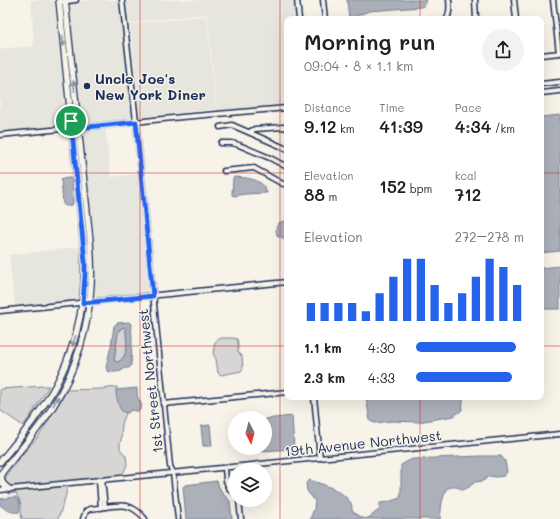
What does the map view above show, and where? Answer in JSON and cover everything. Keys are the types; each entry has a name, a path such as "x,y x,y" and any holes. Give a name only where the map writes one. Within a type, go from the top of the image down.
{"main road":[{"path":"62,1 71,121 74,123 80,144 82,196"},
{"path":"8,489 2,483 1,474 52,409 62,391 82,342 89,301 91,271 62,1"},
{"path":"0,462 28,428 47,401 63,369 75,337 83,303 86,234"},
{"path":"0,490 8,489"}],"street":[{"path":"62,1 76,0"},
{"name":"1st Street Northwest","path":"122,0 136,122 163,404 178,519"},
{"path":"297,0 299,16"},
{"path":"323,0 325,16"},
{"path":"448,16 450,8 449,0"},
{"path":"475,0 476,16"},
{"path":"514,0 516,16"},
{"path":"544,55 559,53 553,0"},
{"path":"544,84 560,82"},
{"path":"544,93 560,91"},
{"path":"0,135 284,108"},
{"path":"220,127 232,125 284,148"},
{"path":"248,132 255,129 284,127"},
{"path":"221,144 232,143 239,145 284,165"},
{"path":"224,171 254,168 284,184"},
{"path":"0,311 284,282"},
{"path":"163,404 284,392"},
{"path":"314,400 320,458"},
{"path":"28,428 34,433"},
{"name":"19th Avenue Northwest","path":"8,489 560,434"},
{"path":"225,468 228,482"},
{"path":"100,480 103,508"},
{"path":"82,519 86,511 90,509 128,506 133,508 145,519"},
{"path":"240,507 241,519"}],"shaded area":[{"path":"31,0 55,0 67,127 0,134 0,49 34,46"},
{"path":"90,0 121,0 134,120 81,126 68,3"},
{"path":"124,0 296,0 298,16 284,16 284,106 137,120","holes":["207,15 217,110 140,118 129,23"]},
{"path":"347,0 427,0 425,5 421,7 369,11 356,16 349,16"},
{"path":"206,16 216,109 140,117 130,24"},
{"path":"560,115 560,251 544,253 544,117"},
{"path":"105,127 111,177 139,174 150,294 101,299 97,298 95,293 93,241 81,129"},
{"path":"234,177 254,180 262,184 267,193 234,196 232,195"},
{"path":"71,178 73,203 72,205 66,206 63,204 61,180"},
{"path":"284,221 284,239 282,237 278,237 276,232 277,225"},
{"path":"79,247 81,279 78,302 15,308 9,255"},
{"path":"560,266 560,309 544,309 544,268"},
{"path":"129,322 131,324 131,366 121,371 109,372 106,367 114,326 117,323","holes":["124,327 126,328 126,351 122,359 118,362 114,361 119,330"]},
{"path":"124,327 126,328 126,351 122,359 118,362 114,361 118,333 119,330"},
{"path":"221,338 237,339 238,352 242,356 243,368 241,371 221,375 218,373 216,359 213,353 215,342"},
{"path":"49,386 23,426 0,410 0,389"},
{"path":"117,387 116,393 121,409 126,413 122,424 120,449 126,456 127,465 122,476 9,487 6,485 4,480 18,459 39,436 67,390"},
{"path":"137,388 138,397 142,404 141,409 139,411 131,410 128,413 121,410 118,403 116,390"},
{"path":"366,400 463,400 462,410 454,416 418,422 392,421 375,423 370,421"},
{"path":"292,416 294,449 272,450 272,418"},
{"path":"210,425 212,446 203,446 201,426"},
{"path":"501,456 505,461 507,472 504,476 489,476 483,481 475,482 463,490 455,487 446,489 442,502 440,519 365,519 380,509 380,503 400,498 401,465 412,459"},
{"path":"310,480 332,488 342,494 351,503 352,511 365,519 310,519 315,501 307,491 306,483"},
{"path":"217,481 223,494 228,499 228,507 231,507 232,519 186,519 183,487 185,485"},
{"path":"68,485 58,519 22,519 21,504 17,494 8,494 8,491"},
{"path":"15,497 19,501 19,512 9,511 0,505 0,499"}],"place":[{"name":"Uncle Joe's New York Diner","path":"87,86"}],"route":[{"path":"71,121 78,128 136,122 153,296 89,301 83,303 85,275 84,246 71,121"}]}
